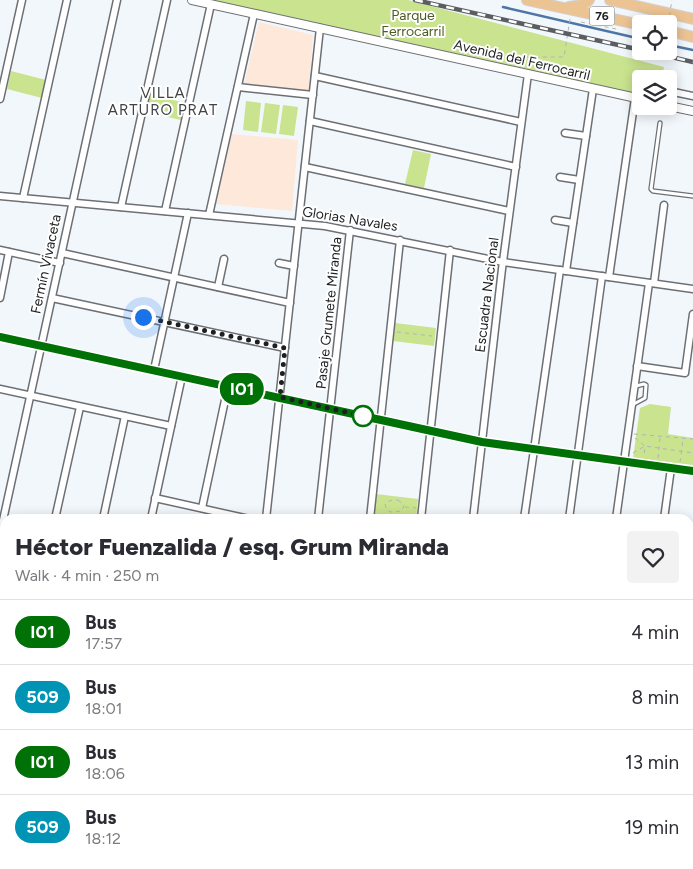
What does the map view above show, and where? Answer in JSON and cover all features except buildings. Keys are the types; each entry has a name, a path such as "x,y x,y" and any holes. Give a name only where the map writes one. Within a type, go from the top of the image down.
{"main road":[{"name":"76","path":"527,0 632,23"},
{"path":"564,8 579,6 589,0"},
{"name":"76","path":"610,0 693,19"},
{"path":"677,33 693,36"}],"street":[{"path":"0,98 22,0"},
{"path":"24,198 67,0"},
{"name":"Fermín Vivaceta","path":"4,514 117,0"},
{"path":"121,207 167,0"},
{"name":"Avenida del Ferrocarril","path":"192,0 632,98"},
{"path":"165,211 211,4"},
{"path":"209,215 254,14"},
{"path":"267,514 320,28"},
{"name":"Escuadra Nacional","path":"474,514 516,166 525,73"},
{"path":"315,76 521,122"},
{"path":"238,87 313,95"},
{"path":"525,514 563,271 580,180 593,89"},
{"path":"677,93 693,96"},
{"path":"677,108 693,111"},
{"path":"569,514 606,277 635,115"},
{"path":"310,122 516,166"},
{"path":"565,134 586,136"},
{"path":"305,166 510,212"},
{"path":"560,177 580,180"},
{"name":"Glorias Navales","path":"0,196 299,223 350,230 503,262 693,289"},
{"path":"617,514 637,366 664,205"},
{"path":"154,370 188,213"},
{"path":"555,220 573,222"},
{"name":"Pasaje Grumete Miranda","path":"319,514 350,230"},
{"path":"371,514 400,240"},
{"path":"0,250 60,263"},
{"path":"422,514 450,250"},
{"path":"0,298 9,252"},
{"path":"62,254 290,303"},
{"path":"218,287 224,260"},
{"path":"279,263 294,266"},
{"path":"52,298 285,348"},
{"path":"637,366 685,374 693,314"},
{"path":"0,337 482,442 577,456 624,459 642,464 693,471"},
{"path":"152,514 182,376"},
{"path":"202,508 228,386"},
{"path":"0,389 171,426"},
{"path":"56,514 80,406"},
{"path":"104,514 125,416"},
{"path":"665,514 671,468"},
{"path":"155,498 228,514"}],"lane":[{"path":"660,123 651,189 653,191 693,196"},
{"path":"632,405 645,398 646,386 644,384 634,386"}],"path":[{"path":"670,15 672,0"},
{"path":"525,73 526,57 564,57 570,19 611,28"},
{"path":"390,331 440,337"},
{"path":"628,433 693,439"},
{"path":"628,433 646,446 693,453"},
{"path":"657,466 661,436"},
{"path":"680,469 683,438"},
{"path":"624,459 646,446"},
{"path":"642,464 646,446"},
{"path":"391,500 398,500 403,502 404,507 400,512 392,512 387,510 385,505 391,500"},
{"path":"404,507 422,509"}],"shaded area":[{"path":"259,22 313,35 309,91 244,84"},
{"path":"232,134 298,140 292,211 216,204"}],"green space":[{"name":"Parque Ferrocarril","path":"210,0 408,0 664,67 664,70 632,70 632,93"},
{"path":"11,71 46,80 42,98 7,89"},
{"path":"149,94 185,103 181,120 145,112"},
{"path":"246,101 261,103 258,132 243,130"},
{"path":"265,103 280,105 276,134 261,132"},
{"path":"283,105 298,107 294,136 279,134"},
{"path":"413,150 431,154 424,188 405,184"},
{"path":"395,323 436,328 434,346 393,341"},
{"path":"650,404 671,407 668,434 693,438 693,465 633,458 640,408"},
{"path":"376,494 418,499 416,514 374,514"}],"waterway":[{"path":"503,7 632,37"},
{"path":"677,47 693,50"}],"railway":[{"path":"415,0 632,48"},
{"path":"677,58 693,62"}],"bus line":[{"name":"I01","path":"0,337 482,442 693,471"}],"district":[{"name":"VILLA ARTURO PRAT","path":"163,102"}],"route":[{"path":"143,317 285,348 280,397 363,416"}]}
